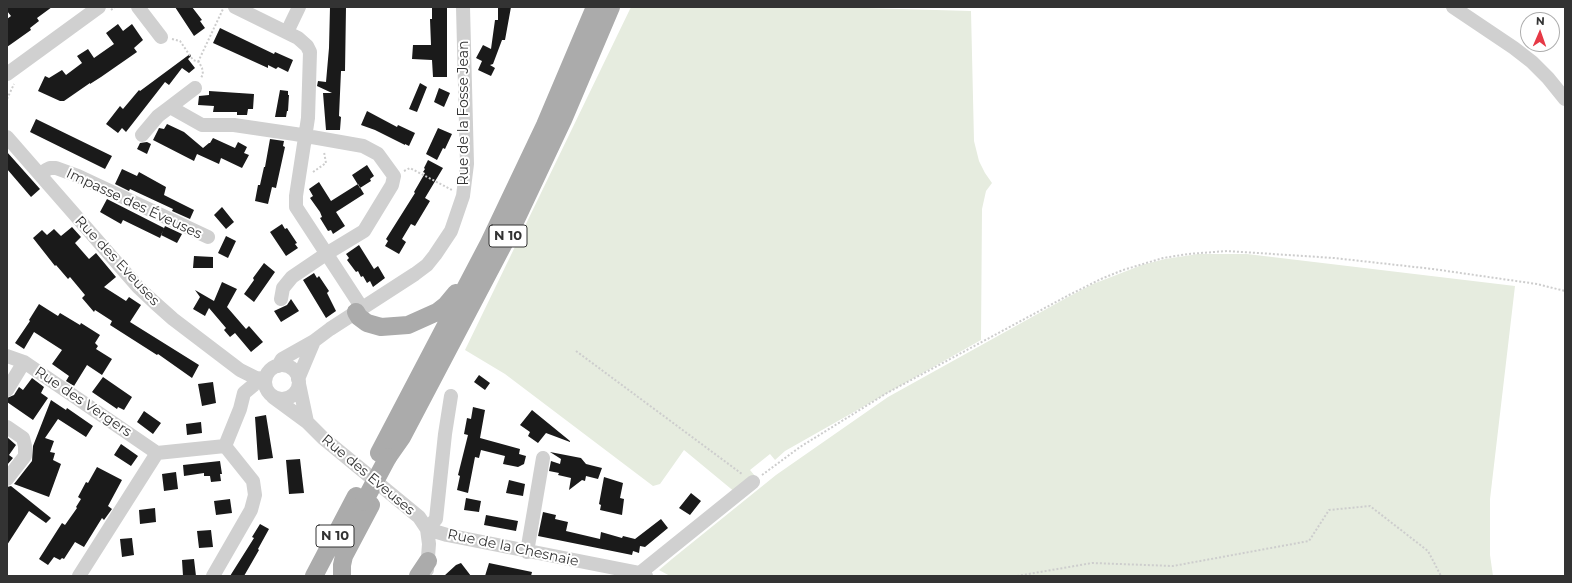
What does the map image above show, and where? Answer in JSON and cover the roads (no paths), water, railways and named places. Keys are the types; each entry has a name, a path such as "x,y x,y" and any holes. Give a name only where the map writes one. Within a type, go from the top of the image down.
{"main road":[{"name":"N 10","path":"326,576 387,457 545,125 595,7"},
{"name":"N 10","path":"387,457 402,437 513,226 563,120 611,7"},
{"path":"359,310 359,317 368,323 381,327 408,325 438,312 454,295 484,241 494,231"},
{"name":"N 10","path":"314,576 364,501"},
{"path":"342,576 344,556 364,501"},
{"path":"418,576 427,569"}],"street":[{"path":"7,74 99,7"},
{"path":"138,7 161,37"},
{"path":"235,7 287,32 304,42 310,52 308,118 296,196 296,207 359,310"},
{"path":"287,32 299,7"},
{"name":"Rue de la Fosse Jean","path":"270,380 282,360 314,341 426,265 435,255 451,231 463,196 467,164 463,7"},
{"path":"1453,7 1514,48 1532,62 1548,78 1565,99"},
{"path":"142,135 158,116 195,88"},
{"path":"170,107 202,125 234,125 363,146 378,154 394,176 392,185 364,231 292,277 283,288 281,298"},
{"name":"Rue des Eveuses","path":"7,137 138,287 173,318 240,370 256,378 270,380 323,438 410,508 419,517 427,529"},
{"name":"Impasse des Éveuses","path":"41,176 50,168 56,168 78,176 208,237"},
{"path":"270,380 282,399 295,393 314,341"},
{"name":"Rue des Vergers","path":"7,356 24,362 157,453"},
{"path":"7,390 24,362"},
{"path":"240,409 252,394 289,367 296,374 307,422"},
{"path":"225,446 240,409 244,393 240,370"},
{"path":"244,393 256,383 270,380"},
{"path":"427,569 429,544 427,529 436,519 445,434 451,396"},
{"path":"7,427 22,438 25,446 25,456 7,479"},
{"path":"79,576 157,453 225,446"},
{"path":"213,576 251,510 255,495 253,481 225,446"},
{"path":"527,552 543,458"},
{"path":"643,575 752,482"},
{"name":"Rue de la Chesnaie","path":"427,529 447,535 643,575"}]}
